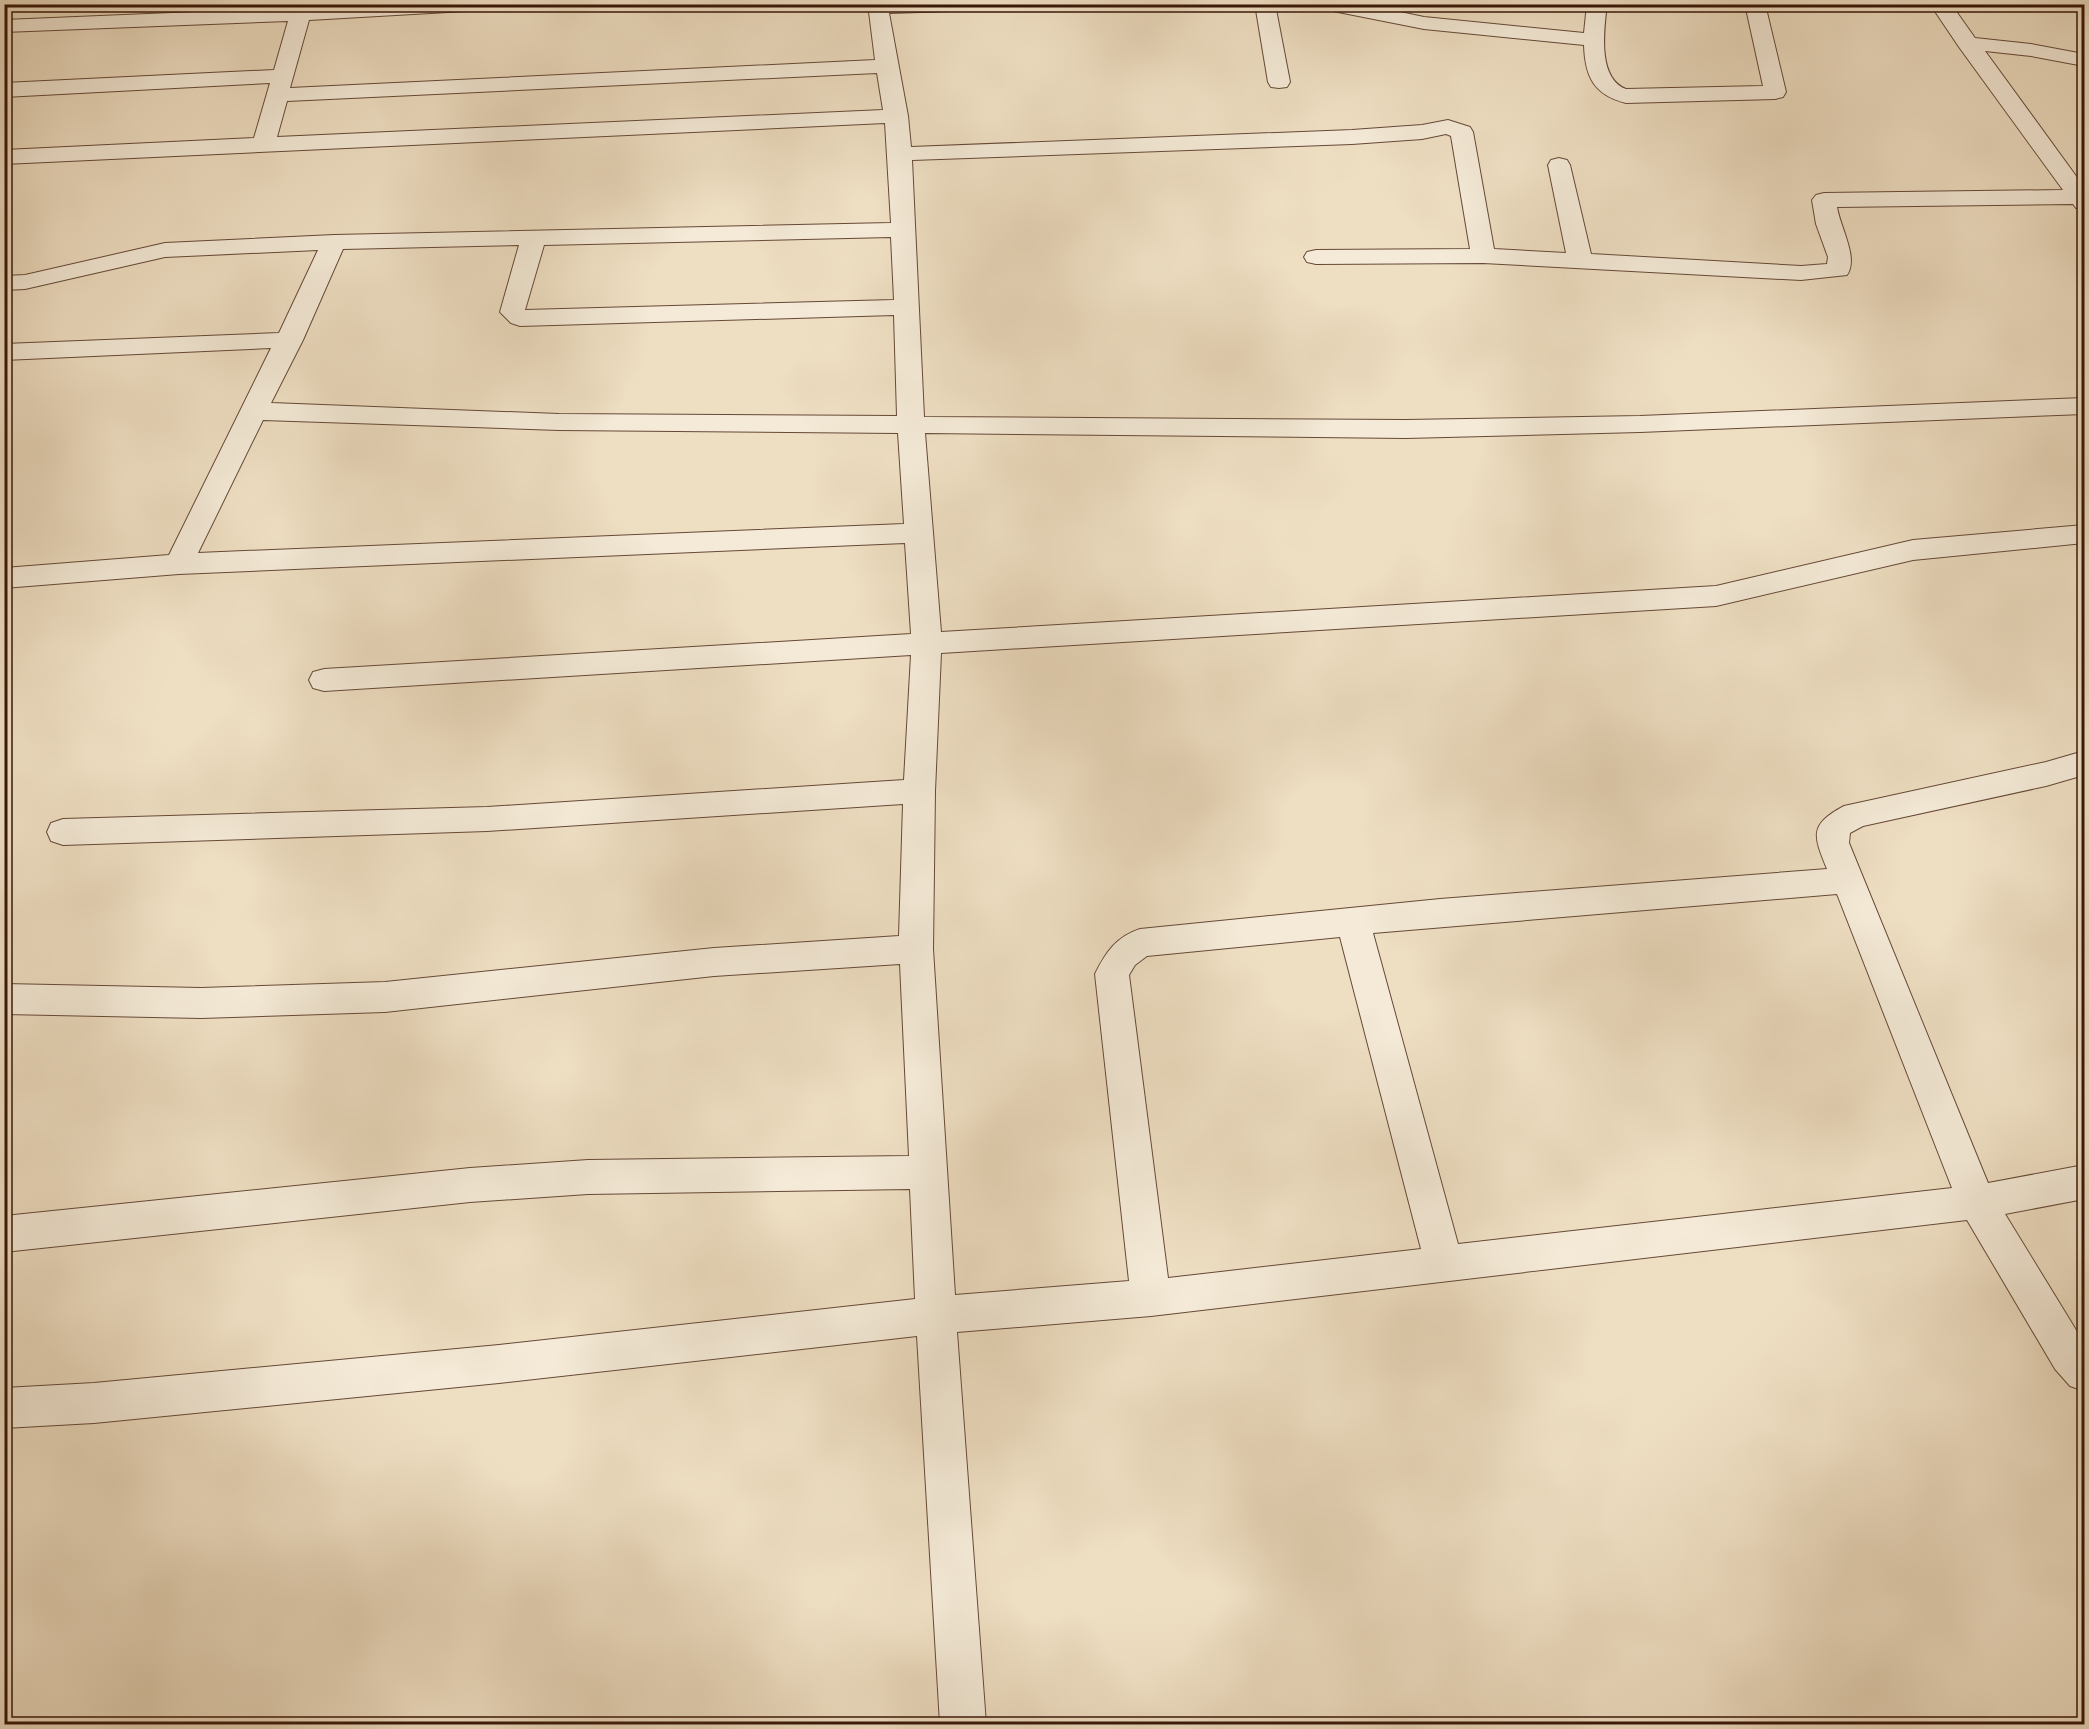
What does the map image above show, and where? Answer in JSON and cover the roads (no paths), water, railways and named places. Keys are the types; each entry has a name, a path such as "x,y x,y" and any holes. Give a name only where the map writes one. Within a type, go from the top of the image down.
{"street":[{"path":"4,26 302,9 483,4"},
{"path":"963,1725 927,1172 916,949 927,644 911,424 900,154 897,116 886,66 878,6 982,4"},
{"path":"1265,4 1279,82"},
{"path":"1328,4 1424,23 1593,40"},
{"path":"1597,4 1593,40 1602,80 1612,92 1626,96 1775,92 1755,4"},
{"path":"1940,4 1966,43 2083,199"},
{"path":"264,144 302,9"},
{"path":"1966,43 2031,50 2085,60"},
{"path":"4,90 280,85 886,66"},
{"path":"4,157 897,116"},
{"path":"900,154 1290,140 1457,128 1462,132 1483,256"},
{"path":"1558,165 1580,260"},
{"path":"1316,257 1483,256 1801,273 1838,270 1840,257 1828,224 1824,200 2083,199"},
{"path":"4,283 36,280 165,250 334,242 533,240 904,230"},
{"path":"533,240 512,312 520,318 906,307"},
{"path":"179,564 252,411 290,340 334,242"},
{"path":"4,352 290,340"},
{"path":"252,411 559,422 1406,429 1640,424 2085,406"},
{"path":"4,578 179,564 920,534"},
{"path":"324,680 1716,596 1913,550 2085,534"},
{"path":"2085,763 2046,774 1855,815 1835,826 1833,843 1977,1202 2069,1355 2085,1372"},
{"path":"63,832 487,819 920,790"},
{"path":"1151,1298 1112,974 1124,955 1140,943 1440,913 1848,880"},
{"path":"1353,922 1444,1263"},
{"path":"4,999 201,1003 385,997 714,962 916,949"},
{"path":"4,1234 470,1185 576,1178 927,1172"},
{"path":"4,1408 94,1403 487,1365 936,1315 1151,1298 1977,1202 2085,1182"}]}
